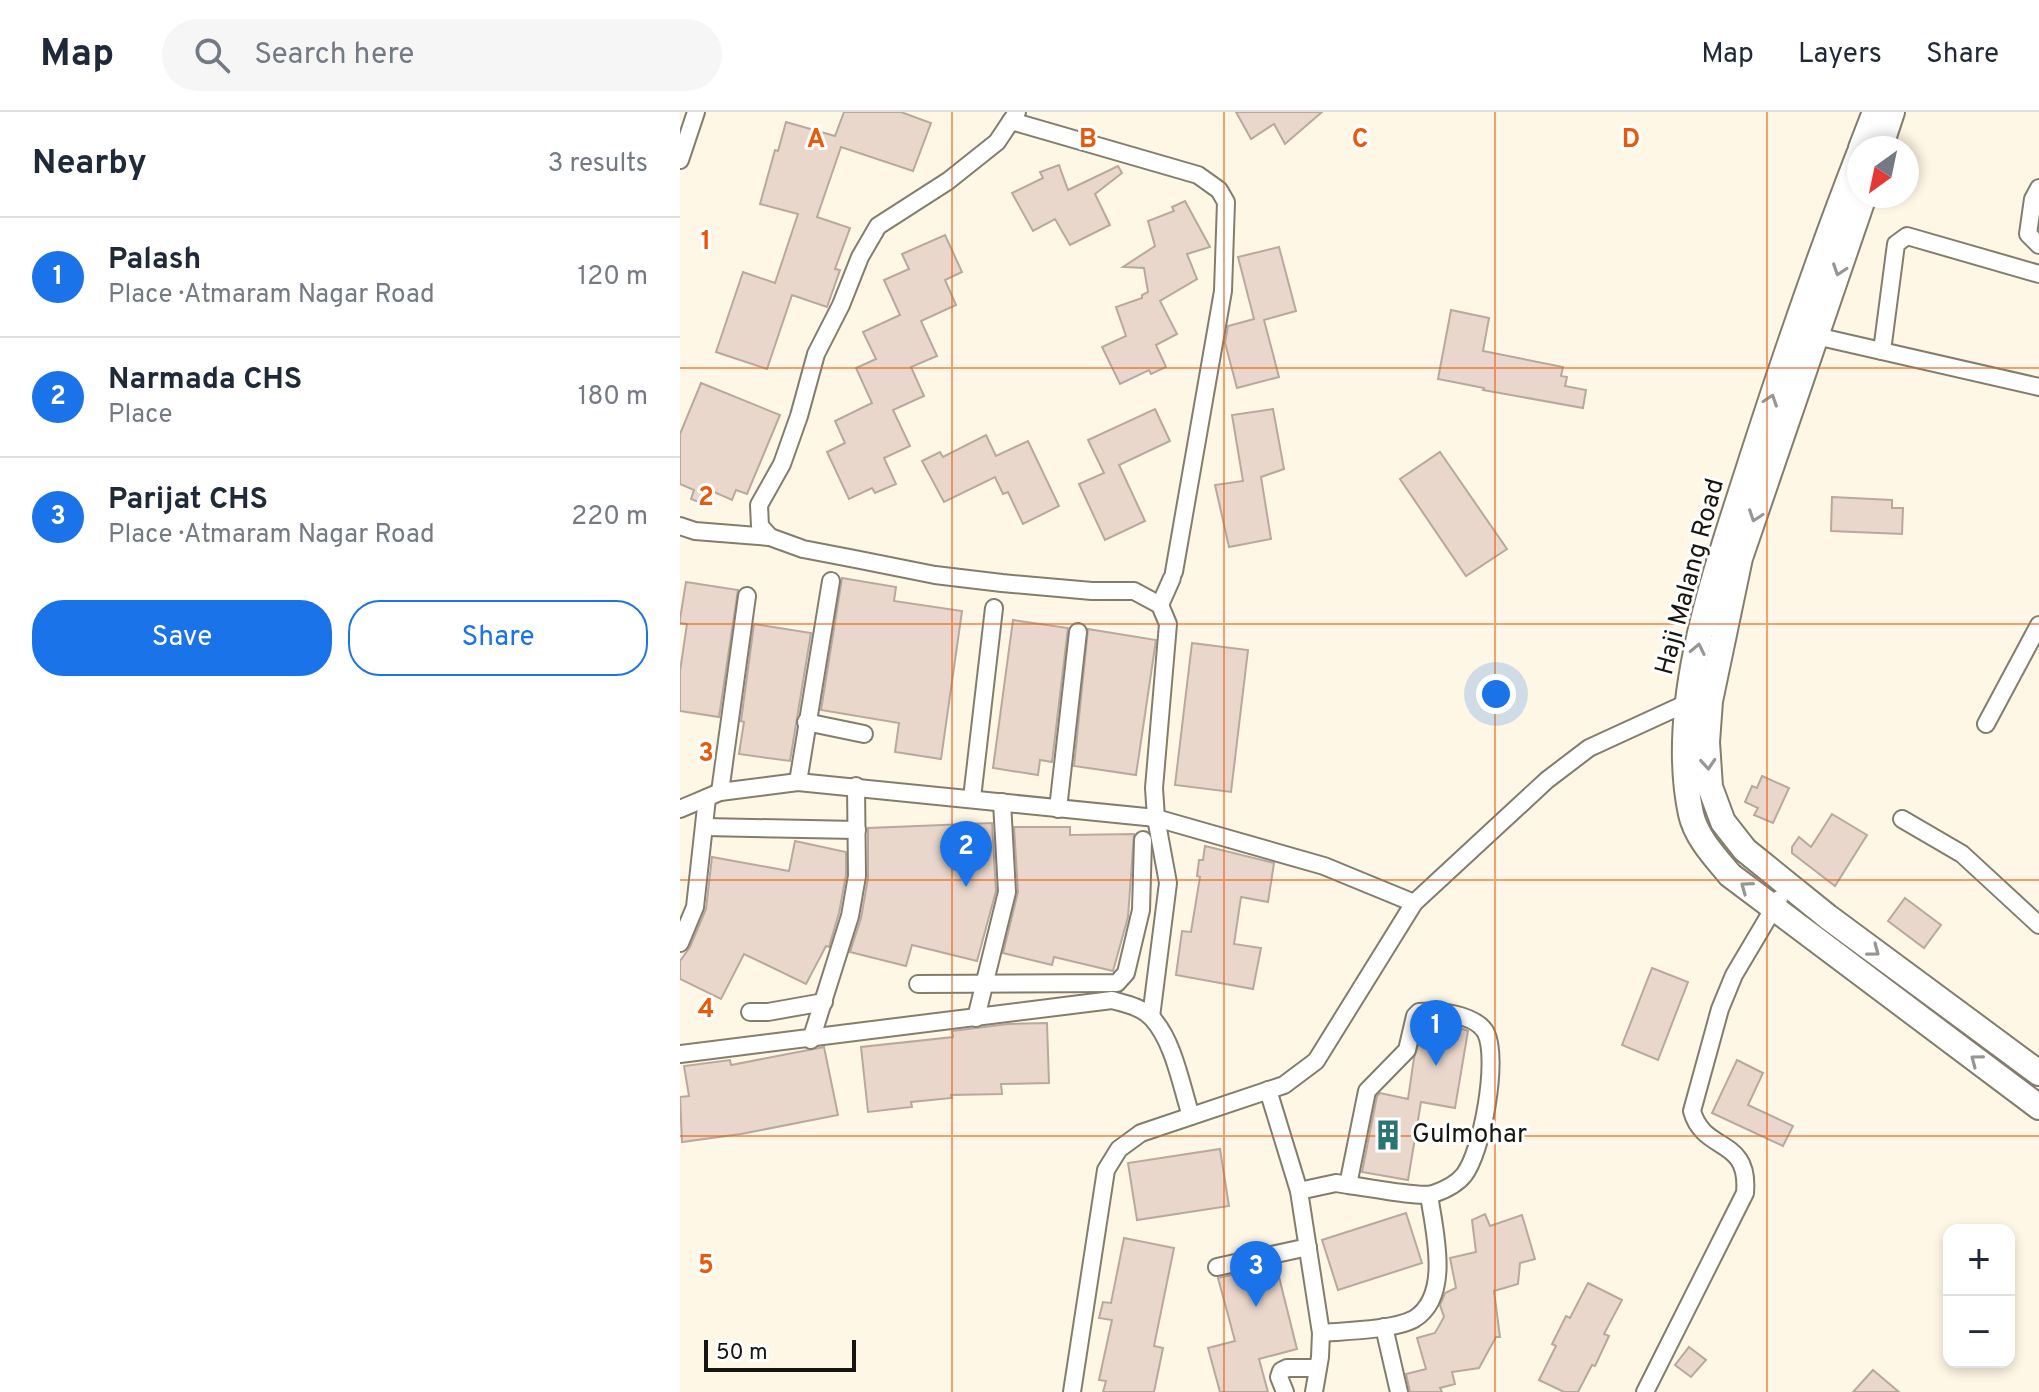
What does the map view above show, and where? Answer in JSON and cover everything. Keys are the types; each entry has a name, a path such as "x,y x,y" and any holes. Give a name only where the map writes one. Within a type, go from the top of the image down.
{"main road":[{"path":"1866,136 1875,112"},
{"path":"1884,136 1892,112"},
{"name":"Haji Malang Road","path":"1847,185 1826,240 1734,546 1698,702 1686,781 1692,818 1708,849 1730,875 2039,1107"},
{"name":"Haji Malang Road","path":"1734,546 1816,336 1860,208"},
{"name":"Haji Malang Road","path":"1698,702 1707,742 1710,787 1723,822 1745,850 2039,1073"}],"street":[{"path":"680,160 696,112"},
{"path":"770,537 760,526 759,505 782,464 816,354 841,305 860,257 878,226 997,142 1014,117 1198,175 1219,190 1226,202 1223,291 1173,575 1160,605"},
{"path":"2039,188 2033,199 2028,234 2039,245"},
{"path":"1882,351 1896,244 1907,236 2039,274"},
{"path":"1816,336 2039,387"},
{"path":"680,526 695,531 770,537 803,549 935,575 1077,589 1134,591 1160,605 1168,624 1154,788 1168,883 1151,1017"},
{"path":"798,782 831,581"},
{"path":"680,943 695,907 705,827 714,795 747,596"},
{"path":"972,798 994,608"},
{"path":"1986,724 2039,625"},
{"path":"1058,809 1078,632"},
{"path":"1072,1392 1106,1170 1119,1149 1141,1133 1284,1085 1316,1061 1414,903 1547,780 1589,748 1698,702"},
{"path":"806,722 864,734"},
{"path":"680,809 714,795 798,782 1156,818 1324,866 1414,903"},
{"path":"811,1040 850,916 857,876 856,786"},
{"path":"976,1018 1007,892 1002,802"},
{"path":"1902,819 1962,854 2039,925"},
{"path":"705,827 857,830"},
{"path":"918,984 1117,983 1126,973 1141,910 1143,840"},
{"path":"1645,1392 1745,1193 1747,1175 1738,1155 1696,1126 1692,1111 1720,1009 1734,975 1788,884"},
{"path":"1141,910 1164,914"},
{"path":"680,1054 1112,1000 1134,1006 1151,1017 1167,1041 1191,1116"},
{"path":"750,1012 768,1012 824,1002"},
{"path":"1299,1191 1336,1183 1348,1185 1429,1195 1456,1184 1466,1173 1483,1133 1491,1055 1486,1034 1474,1021 1426,1011 1415,1016 1407,1050 1367,1091 1348,1185"},
{"path":"1268,1090 1299,1191 1308,1247 1321,1333 1314,1392"},
{"path":"1321,1333 1384,1327 1413,1319 1427,1306 1438,1276 1429,1195"},
{"path":"1217,1267 1308,1247"},
{"path":"1384,1327 1399,1392"},
{"path":"1285,1392 1279,1377 1281,1371 1287,1368 1318,1368"}],"building":[{"path":"844,112 901,112 931,123 913,171 841,147 817,217 850,228 835,269 840,270 827,307 792,295 767,369 716,352 743,272 775,283 798,214 760,204 786,122 835,136"},
{"path":"1236,112 1322,112 1285,144 1274,124 1251,139"},
{"path":"1059,165 1068,190 1118,166 1122,173 1095,194 1110,225 1070,245 1055,219 1033,231 1012,193 1043,178 1040,172"},
{"path":"1185,201 1210,247 1187,254 1197,279 1160,301 1177,334 1156,345 1166,367 1151,374 1149,370 1120,384 1102,347 1126,336 1116,307 1142,298 1148,292 1144,268 1123,267 1155,246 1148,221 1174,211 1172,207"},
{"path":"945,235 962,272 945,280 956,305 921,321 937,356 911,367 924,396 893,410 910,446 884,458 896,484 875,493 872,488 849,499 827,452 845,443 835,421 872,403 856,368 876,359 863,332 900,315 884,280 909,269 902,254"},
{"path":"1279,247 1296,311 1264,320 1279,377 1237,388 1225,343 1228,326 1254,319 1238,257"},
{"path":"1451,310 1489,318 1483,351 1563,367 1561,376 1567,377 1565,386 1586,390 1583,408 1438,379"},
{"path":"701,383 780,415 747,494 736,490 732,500 712,491 706,505 691,499 694,490 680,484 680,434"},
{"path":"1155,409 1170,441 1119,465 1145,521 1105,540 1079,484 1104,473 1088,440"},
{"path":"1273,409 1284,469 1261,477 1271,539 1229,547 1215,485 1243,481 1232,415"},
{"path":"986,435 996,456 1028,441 1059,506 1023,524 1008,492 1003,494 995,477 944,502 922,461 940,452 943,457"},
{"path":"1440,452 1507,549 1466,576 1400,479"},
{"path":"1832,497 1892,500 1892,508 1903,508 1902,534 1831,531"},
{"path":"842,578 896,587 894,601 962,611 941,759 895,752 899,723 821,710"},
{"path":"686,582 738,590 719,717 680,711 680,671 687,624 680,623 680,619"},
{"path":"1013,620 1068,628 1052,762 1040,760 1038,775 993,768"},
{"path":"754,624 811,633 790,761 739,754"},
{"path":"1088,629 1156,640 1136,775 1074,766"},
{"path":"1192,643 1248,650 1231,792 1175,785"},
{"path":"1762,776 1789,788 1773,823 1754,815 1758,808 1745,802 1752,786 1757,788"},
{"path":"1832,814 1867,835 1835,886 1792,853 1792,847 1799,837 1811,847"},
{"path":"992,823 996,891 977,961 912,945 906,966 850,952 861,918 868,878 868,828"},
{"path":"1014,827 1070,827 1070,835 1134,834 1128,917 1113,971 1054,957 1052,965 1003,953 1018,892"},
{"path":"795,841 846,852 846,875 829,947 826,946 806,984 744,954 721,999 680,979 680,961 690,947 706,909 712,857 789,871"},
{"path":"1205,846 1274,863 1268,902 1241,897 1234,944 1261,948 1253,989 1176,975 1182,931 1191,932 1200,877 1197,876 1199,860 1203,860"},
{"path":"1905,898 1941,925 1924,948 1888,921"},
{"path":"1652,968 1688,982 1658,1060 1622,1045"},
{"path":"1047,1023 1049,1083 1001,1084 1002,1094 951,1095 952,1098 911,1102 912,1107 868,1112 861,1047 953,1037 952,1031"},
{"path":"1425,1023 1453,1025 1468,1031 1455,1108 1421,1102 1408,1180 1362,1172 1377,1096 1380,1093 1408,1099 1414,1058"},
{"path":"824,1047 838,1115 682,1142 680,1097 689,1096 684,1066 730,1060 731,1065"},
{"path":"1737,1060 1763,1073 1748,1105 1793,1126 1783,1146 1712,1113"},
{"path":"1220,1149 1229,1206 1137,1220 1128,1163"},
{"path":"1406,1213 1422,1263 1338,1290 1322,1240"},
{"path":"1485,1214 1490,1226 1522,1215 1535,1259 1520,1263 1518,1284 1494,1291 1500,1337 1496,1337 1479,1368 1452,1372 1455,1384 1440,1388 1442,1392 1410,1392 1406,1374 1426,1369 1417,1338 1435,1333 1444,1317 1440,1305 1445,1293 1456,1288 1450,1258 1476,1252 1472,1220"},
{"path":"1124,1238 1174,1248 1154,1346 1163,1348 1154,1392 1103,1392 1106,1381 1099,1380 1112,1320 1099,1318 1103,1302 1111,1303"},
{"path":"1276,1265 1297,1349 1259,1359 1268,1392 1220,1392 1208,1348 1235,1341 1218,1278"},
{"path":"1588,1283 1622,1300 1604,1334 1609,1336 1595,1366 1592,1365 1578,1392 1564,1392 1539,1380 1556,1346 1552,1344 1566,1316 1570,1318"},
{"path":"1689,1347 1706,1360 1691,1377 1675,1365"},
{"path":"1873,1370 1899,1392 1853,1392"}],"place":[{"name":"Narmada CHS","path":"966,887"},
{"name":"Palash","path":"1436,1066"},
{"name":"Gulmohar","path":"1388,1135"},
{"name":"Parijat CHS","path":"1256,1307"}]}
